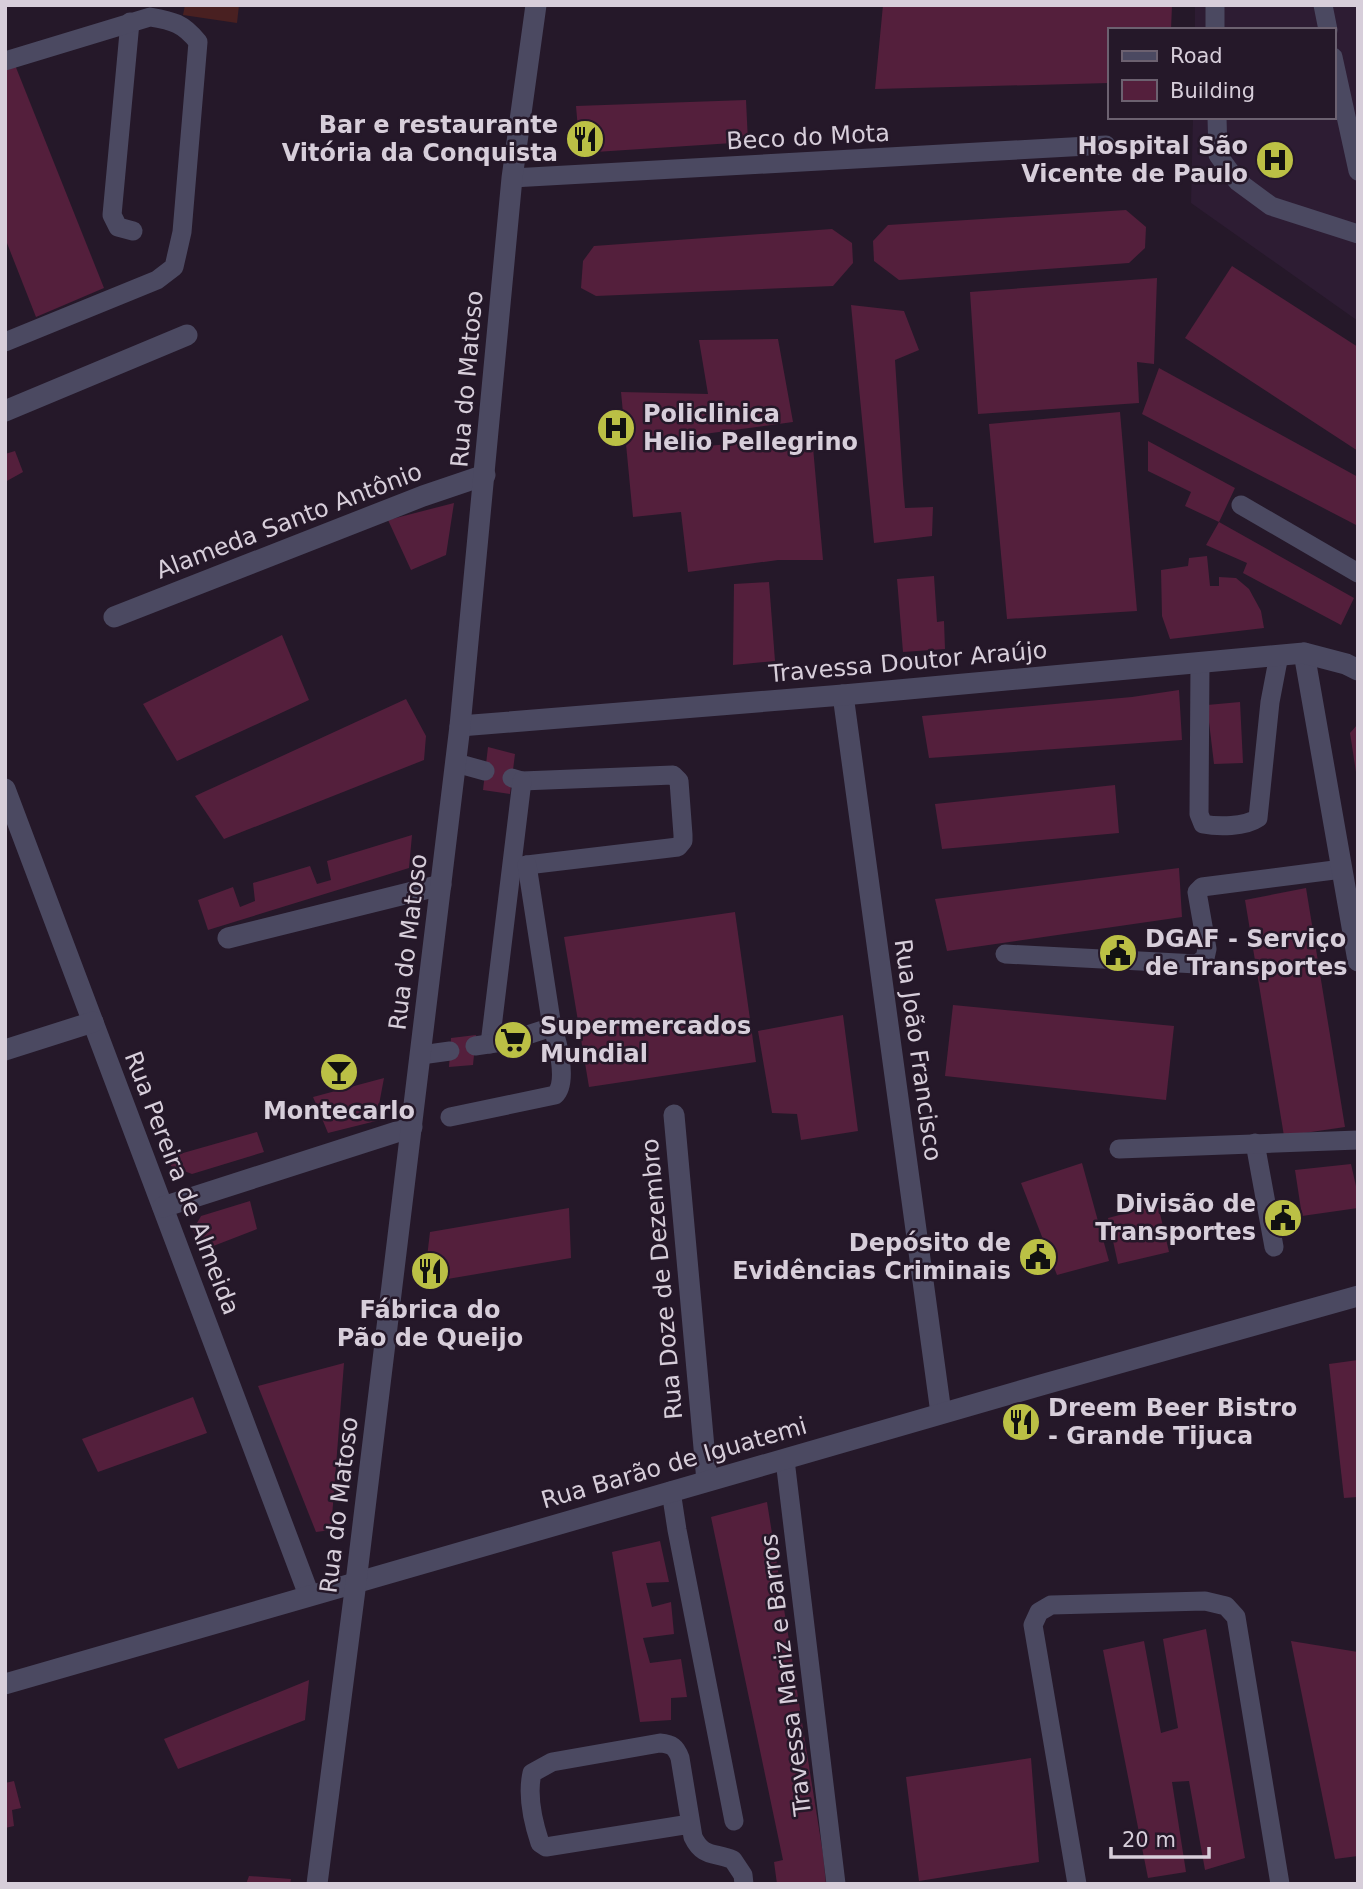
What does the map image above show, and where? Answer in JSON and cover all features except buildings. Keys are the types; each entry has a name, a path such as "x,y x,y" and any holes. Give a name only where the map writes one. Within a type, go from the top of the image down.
{"street":[{"name":"Rua do Matoso","path":"317,1884 456,763 512,178 536,5"},
{"path":"5,411 187,335"},
{"name":"Alameda Santo Antônio","path":"114,617 424,496 485,475"},
{"path":"1304,653 1358,961"},
{"name":"Travessa Doutor Araújo","path":"460,726 843,695 1304,653 1346,664 1358,670"},
{"name":"Rua João Francisco","path":"843,695 940,1413"},
{"name":"Rua Pereira de Almeida","path":"5,789 309,1595"},
{"path":"228,937 441,886"},
{"path":"5,1050 93,1022"},
{"name":"Rua Doze de Dezembro","path":"674,1115 707,1481"},
{"path":"163,1207 412,1127"},
{"name":"Rua Barão de Iguatemi","path":"5,1684 940,1413 1358,1296"}],"lane":[{"path":"1215,5 1215,28"},
{"path":"1323,5 1328,28"},
{"path":"5,61 149,16 171,20 187,28 198,42 182,232 174,267 158,280 5,342"},
{"path":"130,22 112,215 118,227 133,231"},
{"path":"1335,66 1358,171"},
{"path":"1217,119 1218,155 1237,181 1271,206 1358,234"},
{"name":"Beco do Mota","path":"512,178 1106,145"},
{"path":"1241,505 1358,573"},
{"path":"1200,662 1199,814 1203,824 1214,826 1253,822 1258,818 1270,702 1279,655"},
{"path":"456,763 485,771"},
{"path":"450,1117 555,1095 562,1082 520,867 517,779 673,775 679,781 683,835 678,847 520,867"},
{"path":"520,867 483,1045 509,1041 552,1027"},
{"path":"1005,954 1197,964 1205,958 1207,948 1197,892 1202,887 1342,869"},
{"path":"421,1055 450,1051"},
{"path":"1119,1149 1358,1140"},
{"path":"1255,1143 1274,1247"},
{"name":"Travessa Mariz e Barros","path":"785,1460 836,1884"},
{"path":"671,1491 734,1821"},
{"path":"1077,1884 1033,1625 1039,1612 1051,1605 1205,1601 1226,1606 1236,1617 1280,1884"},
{"path":"690,1824 546,1847 540,1843 536,1832 529,1786 533,1773 552,1762 660,1743 670,1744 677,1749 680,1758 690,1824 698,1847 707,1853 733,1860 743,1875 744,1884"}],"shaded area":[{"path":"185,5 239,5 237,23 183,15"},
{"name":"Hospital São Vicente de Paulo","path":"1195,5 1358,5 1358,321 1191,203 1193,119 1335,119 1335,28 1195,28"}],"place":[{"name":"Bar e restaurante Vitória da Conquista","path":"585,139"},
{"name":"Hospital São Vicente de Paulo","path":"1275,160"},
{"name":"Policlinica Helio Pellegrino","path":"616,428"},
{"name":"DGAF - Serviço de Transportes","path":"1118,953"},
{"name":"Supermercados Mundial","path":"513,1040"},
{"name":"Montecarlo","path":"339,1072"},
{"name":"Divisão de Transportes","path":"1283,1218"},
{"name":"Depósito de Evidências Criminais","path":"1038,1257"},
{"name":"Fábrica do Pão de Queijo","path":"430,1271"},
{"name":"Dreem Beer Bistro - Grande Tijuca","path":"1021,1422"}]}
